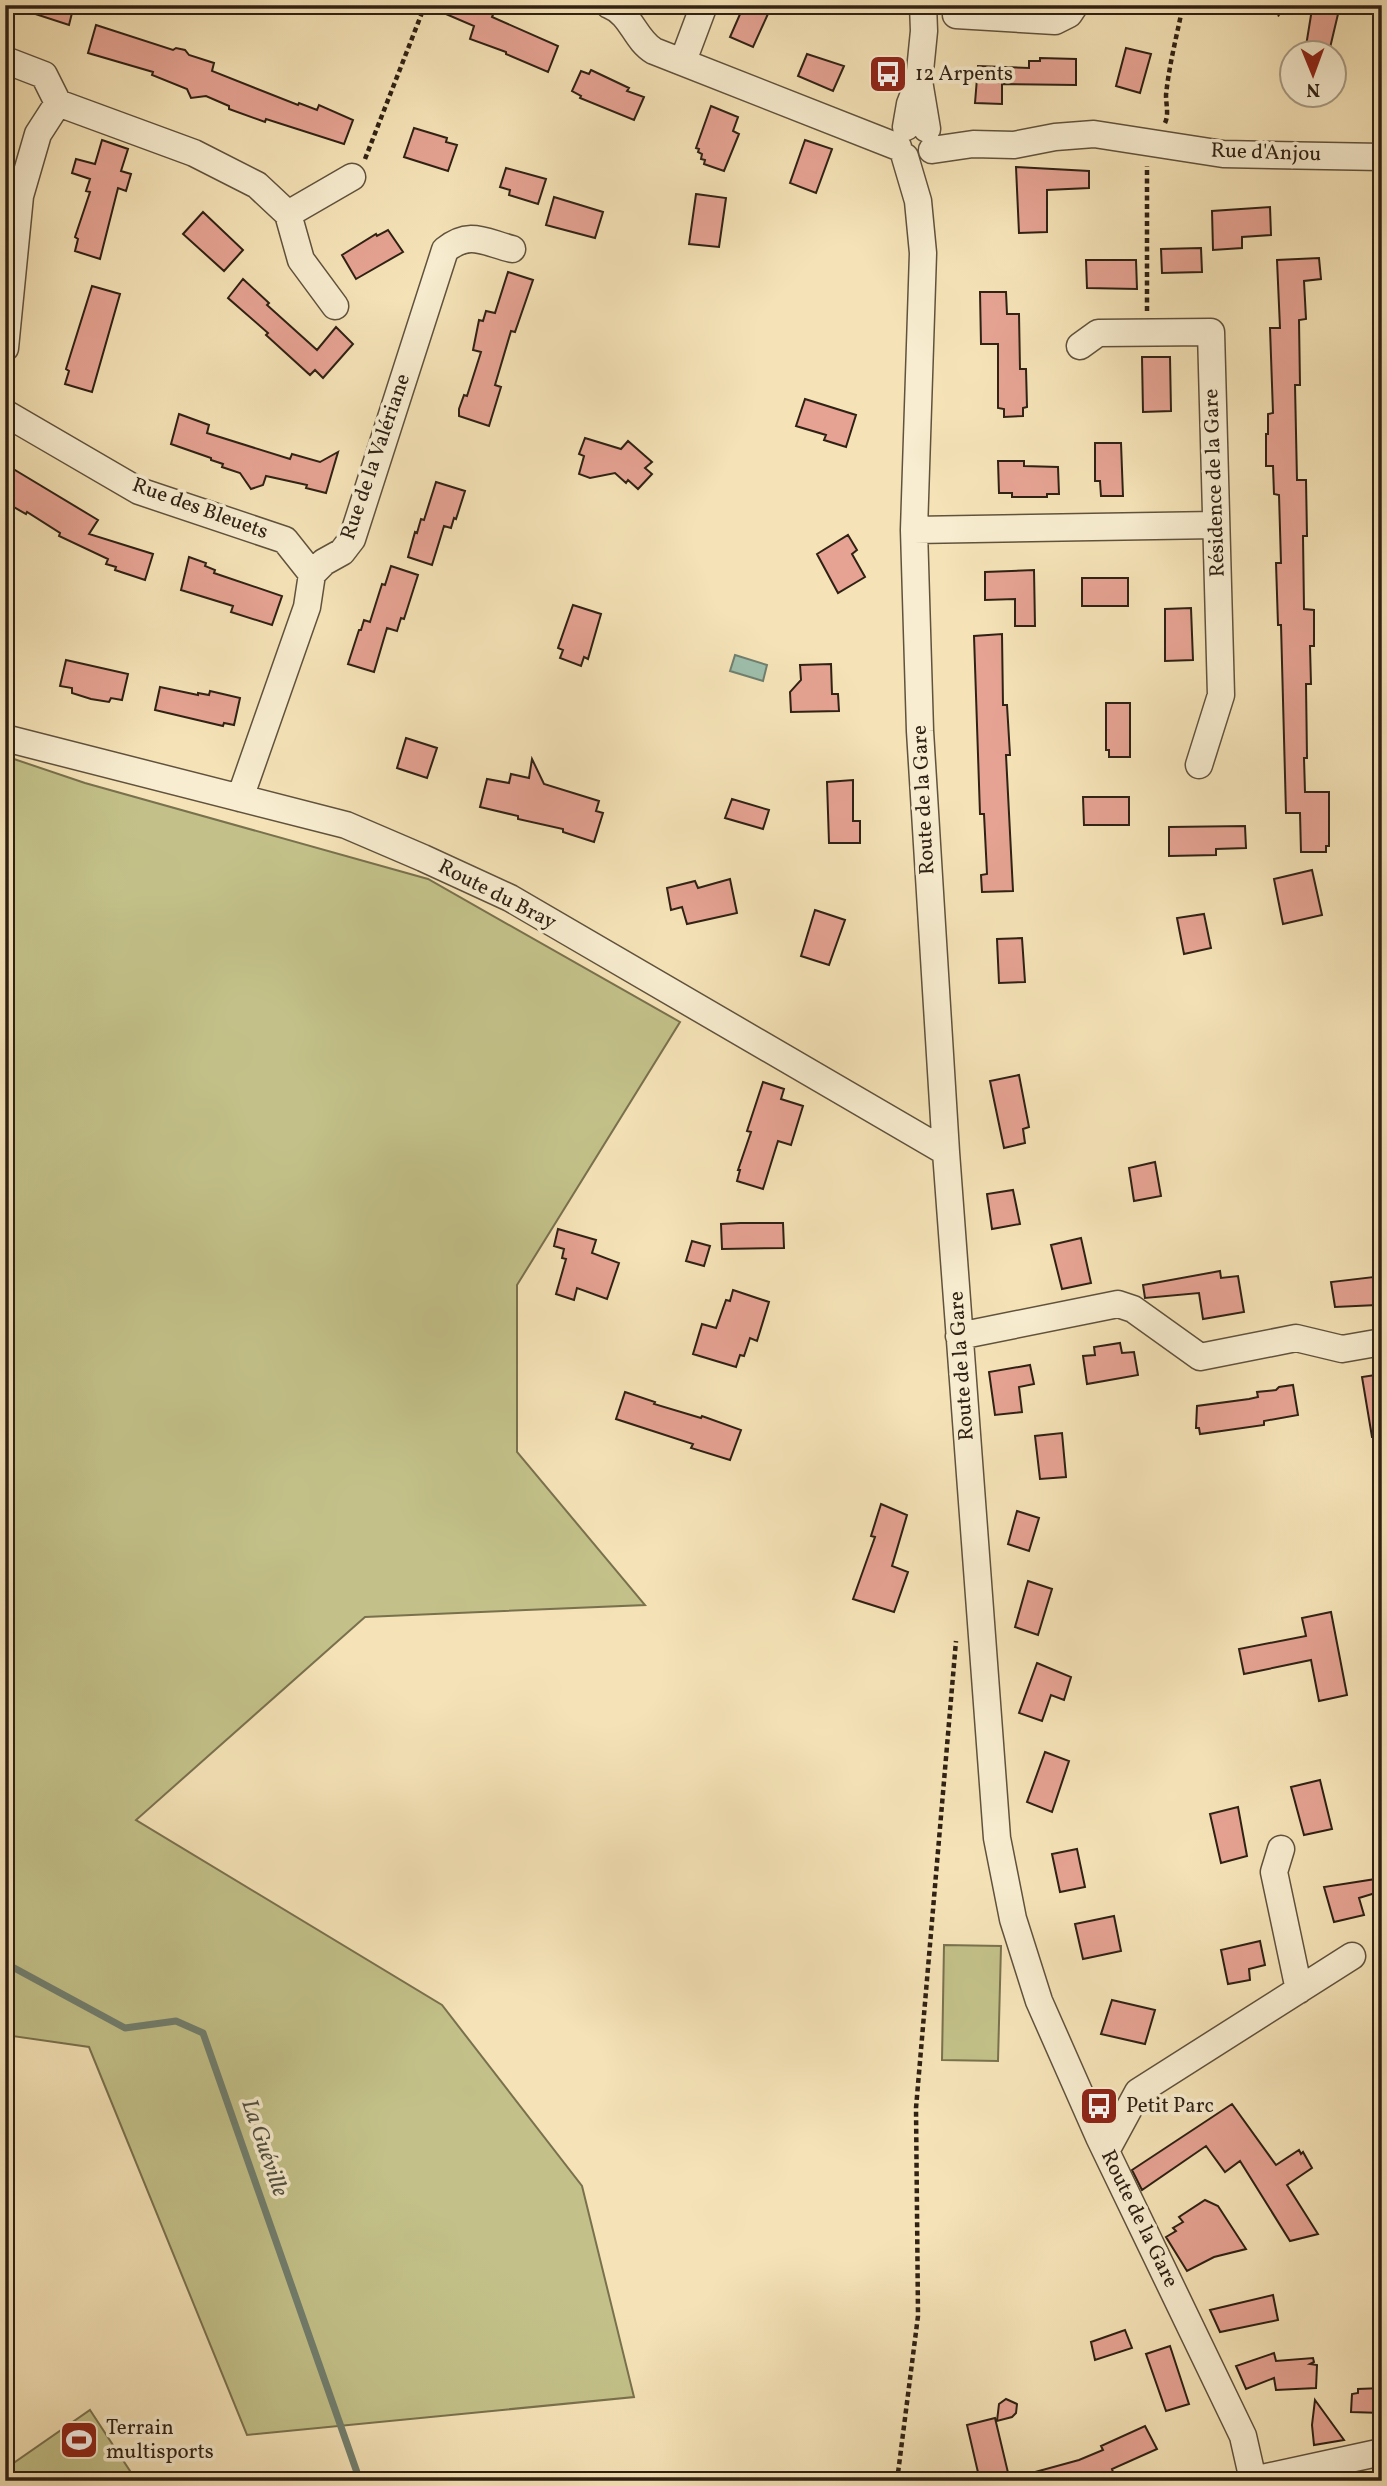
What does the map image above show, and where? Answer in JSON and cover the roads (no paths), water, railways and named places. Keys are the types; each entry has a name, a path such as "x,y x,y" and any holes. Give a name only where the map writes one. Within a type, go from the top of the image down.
{"street":[{"name":"Rue d'Anjou","path":"609,5 626,15 645,45 863,132 915,141 1014,145 1055,137 1094,134 1223,154 1382,157"},
{"path":"683,61 704,5"},
{"path":"915,141 910,104 919,81 923,18 957,10 1055,21 1069,14 1075,5"},
{"path":"5,60 44,75 58,103 194,153 257,185 288,214 301,260 335,306"},
{"path":"5,348 20,197 38,134 58,103"},
{"name":"Route de la Gare","path":"915,141 923,255 914,530 920,731 946,1152 997,1838 1013,1919 1039,2001 1106,2151 1243,2436 1252,2480"},
{"path":"288,214 352,177"},
{"name":"Rue de la Valériane","path":"312,574 324,562 342,552 352,539 445,250 458,240 470,238 512,249"},
{"name":"Résidence de la Gare","path":"1080,346 1098,333 1211,332 1221,695 1199,765"},
{"name":"Rue des Bleuets","path":"5,413 139,491 285,540 312,574"},
{"path":"914,530 1216,525"},
{"path":"240,797 307,607 312,574"},
{"name":"Route du Bray","path":"5,738 346,825 510,898 946,1152"},
{"path":"960,1336 1118,1304 1133,1309 1200,1357 1296,1338 1342,1349 1382,1342"},
{"path":"1281,1849 1274,1872 1299,1990"},
{"path":"1106,2151 1138,2092 1352,1956"},
{"path":"1252,2480 1382,2452"}],"waterway":[{"name":"La Guéville","path":"5,1963 125,2028 176,2021 203,2033 360,2481"}],"place":[{"name":"12 Arpents","path":"888,74"},
{"name":"Petit Parc","path":"1099,2106"},
{"name":"Terrain multisports","path":"79,2440"}]}
